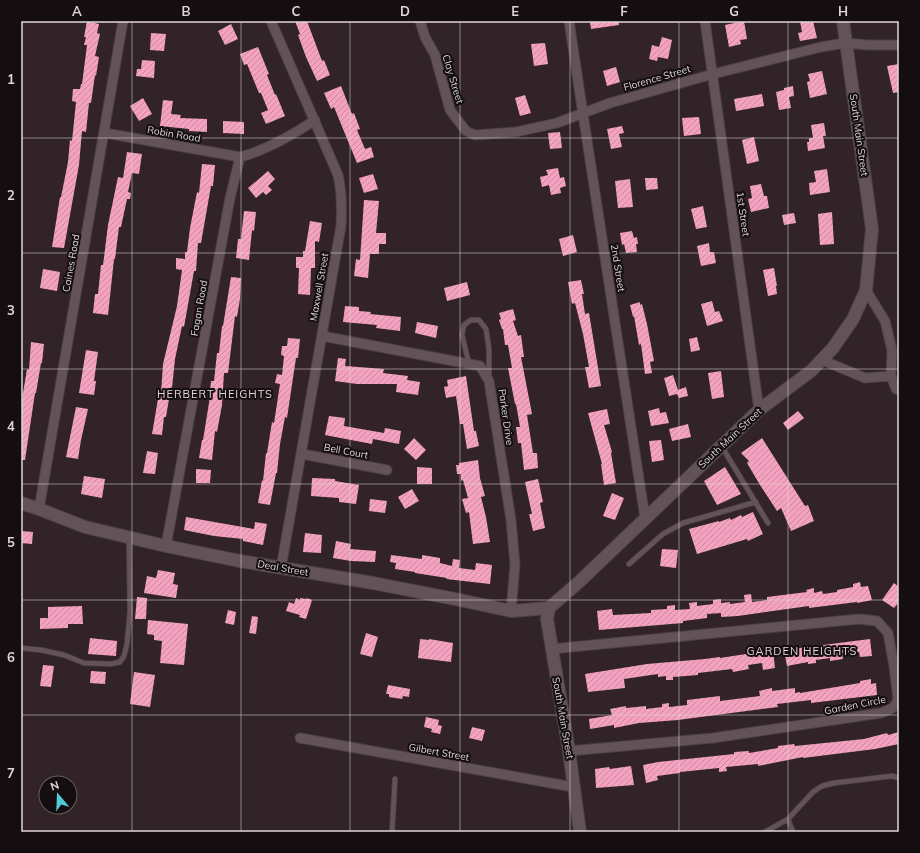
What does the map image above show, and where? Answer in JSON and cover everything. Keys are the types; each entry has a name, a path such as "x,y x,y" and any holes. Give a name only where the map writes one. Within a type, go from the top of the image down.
{"street":[{"name":"Caines Road","path":"39,509 105,133 123,21"},
{"name":"Maxwell Street","path":"271,21 338,175 342,200 341,226 281,568"},
{"name":"Clay Street","path":"420,21 425,37 435,55 450,110 466,131 475,135"},
{"name":"2nd Street","path":"569,21 645,518"},
{"name":"1st Street","path":"705,21 759,410"},
{"name":"South Main Street","path":"580,832 569,751 551,649 547,619 549,608 580,582 759,410 811,372 833,348 844,333 853,319 866,290 872,230 843,21"},
{"path":"846,42 868,45 899,45"},
{"name":"Florence Street","path":"475,135 516,132 557,123 610,103 713,74 846,42"},
{"path":"240,157 253,154 292,135 315,120"},
{"name":"Robin Road","path":"105,133 240,157"},
{"name":"Fagan Road","path":"166,546 230,198 240,157"},
{"path":"866,290 886,321 892,350 891,376 896,389 899,390"},
{"name":"Parker Drive","path":"322,336 480,366 489,381 511,520 515,565 511,610"},
{"path":"822,360 865,378 891,376"},
{"name":"Bell Court","path":"302,454 387,470"},
{"name":"Deal Street","path":"21,503 85,527 166,546 511,610 549,608"},
{"name":"Garden Circle","path":"551,649 859,619 877,621 888,632 894,666 898,700 893,708 881,713 713,738 569,751"},
{"name":"Gilbert Street","path":"300,738 573,787"}],"lane":[{"path":"469,364 462,335 464,325 471,320 480,320 486,329 489,348 489,381"},
{"path":"721,446 768,523"},
{"path":"630,564 663,534 684,523 756,502"},
{"path":"21,648 64,655 84,663 111,664 120,662 124,656 130,611 129,538"},
{"path":"765,832 788,819 813,792 822,786 834,782 892,776 899,778"},
{"path":"392,832 394,779"},
{"path":"788,819 792,832"}],"building":[{"path":"87,21 99,24 97,33 100,34 95,56 99,57 91,103 89,103 86,132 82,131 79,165 64,248 52,247 60,197 68,162 70,140 72,141 76,102 72,101 73,89 80,89 82,84 87,45 84,45 86,37 84,37"},
{"path":"295,21 307,21 322,61 324,60 330,75 317,81 306,57 298,35 300,34"},
{"path":"619,21 619,25 591,29 590,22"},
{"path":"744,21 747,39 740,40 741,44 729,47 725,25"},
{"path":"800,21 813,21 817,38 800,41 798,33 802,32"},
{"path":"231,24 238,39 225,45 218,31"},
{"path":"151,33 166,34 164,51 150,50"},
{"path":"662,37 672,40 668,59 658,57 657,61 649,59 652,45 659,47"},
{"path":"545,43 548,64 534,66 531,44"},
{"path":"258,47 269,74 267,75 285,116 266,124 261,113 268,110 247,64 244,65 240,54"},
{"path":"142,60 155,61 154,78 136,76 137,69 141,69"},
{"path":"899,64 899,92 893,93 887,66"},
{"path":"616,67 620,82 607,86 603,71"},
{"path":"822,71 827,94 810,98 807,82 810,81 808,74"},
{"path":"341,86 352,114 354,113 360,129 357,130 365,149 371,147 374,157 357,163 334,107 331,109 324,93"},
{"path":"793,86 794,96 789,97 791,108 779,110 776,92"},
{"path":"762,94 764,106 736,111 734,99"},
{"path":"525,95 531,113 520,116 515,98"},
{"path":"143,98 152,114 139,121 130,106"},
{"path":"163,100 173,101 171,114 181,115 180,118 207,119 207,132 189,131 189,129 160,126"},
{"path":"699,117 701,134 684,136 682,118"},
{"path":"223,121 244,122 244,134 223,133"},
{"path":"824,123 826,136 823,136 825,148 808,151 807,142 809,142 809,138 813,138 811,125"},
{"path":"622,126 624,133 619,134 622,147 611,149 607,129"},
{"path":"560,132 562,148 550,149 548,133"},
{"path":"754,137 759,161 747,164 742,140"},
{"path":"127,152 142,154 139,174 132,173 128,192 131,193 130,199 127,199 121,227 119,227 108,315 93,313 95,294 98,294 101,265 103,265 108,225 118,177 123,178"},
{"path":"202,164 215,165 213,186 211,186 201,243 198,243 196,271 194,271 184,327 182,326 175,359 172,388 171,387 166,417 164,417 162,435 152,434 159,393 161,393 163,364 177,306 182,270 176,269 176,258 185,259 185,252 187,252 197,192 199,193"},
{"path":"558,168 560,178 564,177 566,186 560,188 561,193 551,195 549,185 542,187 540,177 548,175 546,170"},
{"path":"827,169 830,192 810,195 809,183 816,182 814,171"},
{"path":"268,171 275,179 268,186 272,190 266,195 263,192 256,198 248,188"},
{"path":"373,174 378,189 364,193 359,178"},
{"path":"645,178 657,178 658,189 646,190"},
{"path":"630,179 633,207 618,208 615,181"},
{"path":"761,184 764,196 767,196 769,208 751,212 748,199 752,198 750,186"},
{"path":"364,200 379,201 376,233 386,233 386,244 379,244 379,254 370,254 368,278 354,276 356,259 360,260"},
{"path":"703,206 707,227 696,229 691,209"},
{"path":"244,211 256,212 254,231 252,230 249,260 236,258 238,239 241,239"},
{"path":"832,212 834,244 820,245 818,214"},
{"path":"794,213 796,223 784,225 782,215"},
{"path":"310,221 322,223 319,242 315,241 315,268 311,268 310,295 298,294 299,268 296,268 296,257 303,257"},
{"path":"632,231 634,238 637,237 637,252 626,253 624,244 622,245 620,233"},
{"path":"573,235 577,252 563,256 559,239"},
{"path":"709,243 710,252 714,252 716,263 701,266 697,246"},
{"path":"774,268 777,294 768,296 763,270"},
{"path":"43,269 60,272 57,291 40,288"},
{"path":"231,277 241,278 240,299 237,317 235,316 228,373 224,373 222,405 217,432 215,431 212,460 199,458 209,403 211,381 214,381 217,353 219,353 222,326"},
{"path":"581,280 584,294 582,294 585,314 589,313 601,386 589,388 585,367 589,367 583,334 575,303 572,304 568,282"},
{"path":"467,282 470,295 447,301 444,288"},
{"path":"712,301 715,312 719,311 723,321 707,326 701,304"},
{"path":"640,302 640,305 642,304 647,324 654,361 650,362 652,373 645,374 641,344 639,345 634,316 633,317 630,305"},
{"path":"345,306 359,307 359,311 371,312 370,314 401,317 400,331 376,328 377,325 343,322"},
{"path":"513,309 516,320 513,321 518,336 521,335 524,357 521,357 532,414 527,415 533,453 537,453 538,468 524,470 521,443 518,443 516,427 520,427 508,368 512,368 508,345 505,345 503,329 499,320 501,319 499,313"},
{"path":"417,322 438,326 436,338 415,333"},
{"path":"697,337 700,350 691,352 689,339"},
{"path":"288,338 300,339 298,358 296,358 287,418 285,417 277,473 270,505 258,503 262,480 263,481 266,453 272,422 274,423 280,384 275,383 277,374 282,375 284,356 281,355 282,346 287,346"},
{"path":"31,342 44,344 25,460 21,460 21,405 27,369 29,370"},
{"path":"86,350 98,352 94,381 96,381 94,395 79,393"},
{"path":"338,358 346,359 345,366 384,369 383,373 408,376 407,380 420,382 418,395 396,392 397,384 357,384 335,381"},
{"path":"721,371 724,397 712,399 708,373"},
{"path":"673,375 678,390 686,387 688,396 679,398 677,394 669,396 664,378"},
{"path":"466,376 474,431 476,431 479,446 467,449 463,424 460,424 456,396 446,398 444,387 448,386 447,380"},
{"path":"76,407 88,409 78,459 66,457"},
{"path":"659,408 660,413 666,412 669,423 651,426 648,411"},
{"path":"607,409 610,424 604,425 612,452 616,483 604,485 602,464 588,413"},
{"path":"798,411 804,418 788,430 783,423"},
{"path":"329,416 345,418 344,426 384,433 385,428 401,431 399,444 373,439 372,444 325,435"},
{"path":"688,424 691,437 672,441 669,429"},
{"path":"414,438 426,450 416,460 404,449"},
{"path":"762,438 805,506 808,505 814,521 791,531 781,508 777,511 760,485 747,463 749,461 741,453"},
{"path":"661,440 664,460 652,462 649,441"},
{"path":"147,451 158,453 155,474 143,473"},
{"path":"478,460 480,478 485,496 481,497 490,542 473,544 469,512 466,513 462,499 468,498 463,480 461,481 461,474 457,474 456,465 459,465 459,463"},
{"path":"417,467 432,468 432,484 417,484"},
{"path":"725,467 741,494 717,505 704,481"},
{"path":"196,469 211,470 210,483 196,483"},
{"path":"84,476 105,479 102,498 81,494"},
{"path":"312,478 335,479 335,481 359,485 356,504 339,502 339,498 311,496"},
{"path":"538,479 543,502 540,503 545,528 533,531 529,514 532,514 525,482"},
{"path":"412,489 419,501 405,509 398,497"},
{"path":"612,493 624,498 615,520 603,516"},
{"path":"370,499 387,501 385,513 369,511"},
{"path":"753,512 763,534 748,541 747,539 697,554 689,529 730,518 731,520 741,515 742,517"},
{"path":"186,517 254,529 255,522 267,524 263,545 243,541 243,539 214,536 184,530"},
{"path":"21,531 33,532 32,544 21,543"},
{"path":"305,533 322,535 321,553 303,552"},
{"path":"336,541 351,544 350,549 376,551 375,562 351,561 333,558"},
{"path":"662,549 678,550 676,568 660,566"},
{"path":"391,555 422,559 422,555 440,558 440,563 452,566 453,559 460,560 459,568 475,570 476,563 492,565 490,584 446,579 447,578 395,569 396,563 390,562"},
{"path":"158,570 175,573 173,584 178,585 176,598 144,593 147,576 156,578"},
{"path":"860,582 861,587 868,586 872,600 809,608 809,606 738,616 721,617 721,613 707,614 707,618 683,621 683,623 599,630 597,611 612,609 613,615 651,613 651,610 667,609 667,606 675,605 675,610 690,609 689,603 697,602 697,606 713,604 713,600 721,599 721,603 730,602 730,604 745,602 744,595 751,594 752,602 767,600 767,597 807,592 806,590 814,588 814,593 822,591 823,594 837,592 837,590 853,587 853,584"},
{"path":"894,583 899,587 899,602 894,608 882,600"},
{"path":"137,597 147,598 146,619 135,619"},
{"path":"296,598 300,600 300,598 307,598 312,600 306,619 299,617 300,615 286,611 289,602 294,604"},
{"path":"82,606 83,624 68,624 68,628 40,629 40,618 48,618 48,607"},
{"path":"228,610 236,612 234,625 225,623"},
{"path":"252,616 258,617 256,634 249,633"},
{"path":"148,620 188,624 184,665 160,663 162,641 154,640 154,635 147,634"},
{"path":"366,633 378,637 372,657 360,654"},
{"path":"90,638 117,641 116,656 88,654"},
{"path":"420,639 453,643 451,662 418,658"},
{"path":"870,639 872,656 860,657 859,652 842,653 843,659 830,661 830,658 816,660 816,663 808,664 808,662 787,666 784,650"},
{"path":"773,650 775,668 763,670 762,663 748,665 749,669 733,672 732,669 698,673 698,675 673,677 673,680 666,680 666,676 658,677 658,674 624,679 625,688 588,692 585,674 647,664 720,658"},
{"path":"43,665 54,666 51,687 40,686"},
{"path":"91,671 106,672 105,684 90,683"},
{"path":"134,672 155,675 150,707 130,704"},
{"path":"871,679 871,684 876,683 877,695 811,703 811,700 777,704 778,707 678,720 639,723 614,728 614,725 590,729 589,719 612,715 610,709 626,706 626,708 646,706 646,709 662,707 662,704 669,703 669,707 687,705 687,700 720,696 720,701 760,696 759,691 772,688 772,691 795,688 795,693 800,693 860,683 860,681"},
{"path":"388,685 410,689 409,697 403,696 402,699 389,697 389,694 386,694"},
{"path":"426,717 439,720 438,725 442,726 440,734 431,732 432,729 424,727"},
{"path":"472,727 485,730 482,741 469,738"},
{"path":"899,732 899,744 875,749 803,757 758,766 758,764 726,767 727,771 719,772 719,768 680,772 657,776 658,780 646,783 643,765 734,754 734,752 749,751 749,753 794,744 795,746 864,739 887,733 888,735"},
{"path":"631,766 634,785 596,788 595,769 609,767 610,769"}],"district":[{"name":"HERBERT HEIGHTS","path":"215,394"},
{"name":"GARDEN HEIGHTS","path":"802,651"}]}
